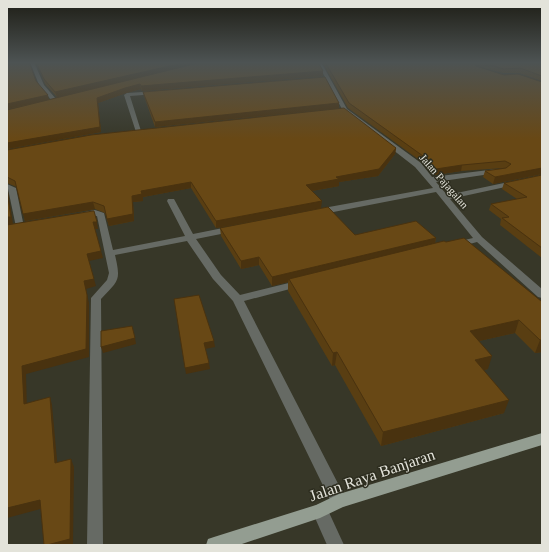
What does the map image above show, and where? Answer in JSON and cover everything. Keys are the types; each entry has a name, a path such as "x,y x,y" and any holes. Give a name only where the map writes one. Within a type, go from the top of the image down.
{"main road":[{"name":"Jalan Raya Banjaran","path":"214,545 320,511 339,501 542,439"}],"street":[{"path":"44,88 54,100"},
{"name":"Jalan Pajagalan","path":"332,88 342,110 418,165 479,239 542,295"},
{"path":"138,131 127,95 159,92"},
{"path":"47,102 62,98"},
{"path":"130,132 146,130"},
{"path":"430,180 504,170"},
{"path":"445,198 542,177"},
{"path":"7,186 12,188 20,227"},
{"path":"305,214 438,189"},
{"path":"171,201 189,238 220,284 238,299 339,501"},
{"path":"73,217 95,213 101,215 114,277 96,298 95,545"},
{"path":"110,253 243,227"},
{"path":"441,248 479,239"},
{"path":"238,299 313,280"},
{"path":"320,511 336,545"}],"building":[{"path":"7,88 42,88 48,95 7,104"},
{"path":"51,88 74,88 55,92"},
{"path":"97,88 126,88 97,98 100,127 7,143 7,110"},
{"path":"194,88 331,88 339,103 155,122 143,92"},
{"path":"340,88 542,88 542,168 495,177 485,171 506,168 511,164 505,161 436,169 423,156 349,103"},
{"path":"344,108 396,148 379,169 336,177 339,179 306,185 322,201 216,221 191,182 141,191 142,194 132,196 133,214 107,219 104,206 93,202 23,214 15,181 7,177 7,150 91,135"},
{"path":"542,175 542,248 502,218 509,217 491,204 527,197 504,183"},
{"path":"7,192 11,217 7,217"},
{"path":"328,207 355,235 416,221 436,238 272,277 259,257 241,261 220,228"},
{"path":"94,211 97,222 93,222 101,251 87,254 94,279 84,281 87,295 86,349 22,366 24,404 50,397 55,463 71,459 70,539 44,545 40,500 7,508 7,225"},
{"path":"464,238 542,301 542,340 540,340 519,320 470,331 492,356 475,360 509,400 383,432 337,352 333,353 289,279 444,241 446,242"},
{"path":"199,295 214,341 204,343 209,363 185,368 174,299"},
{"path":"132,326 135,338 101,347 101,331"}]}
